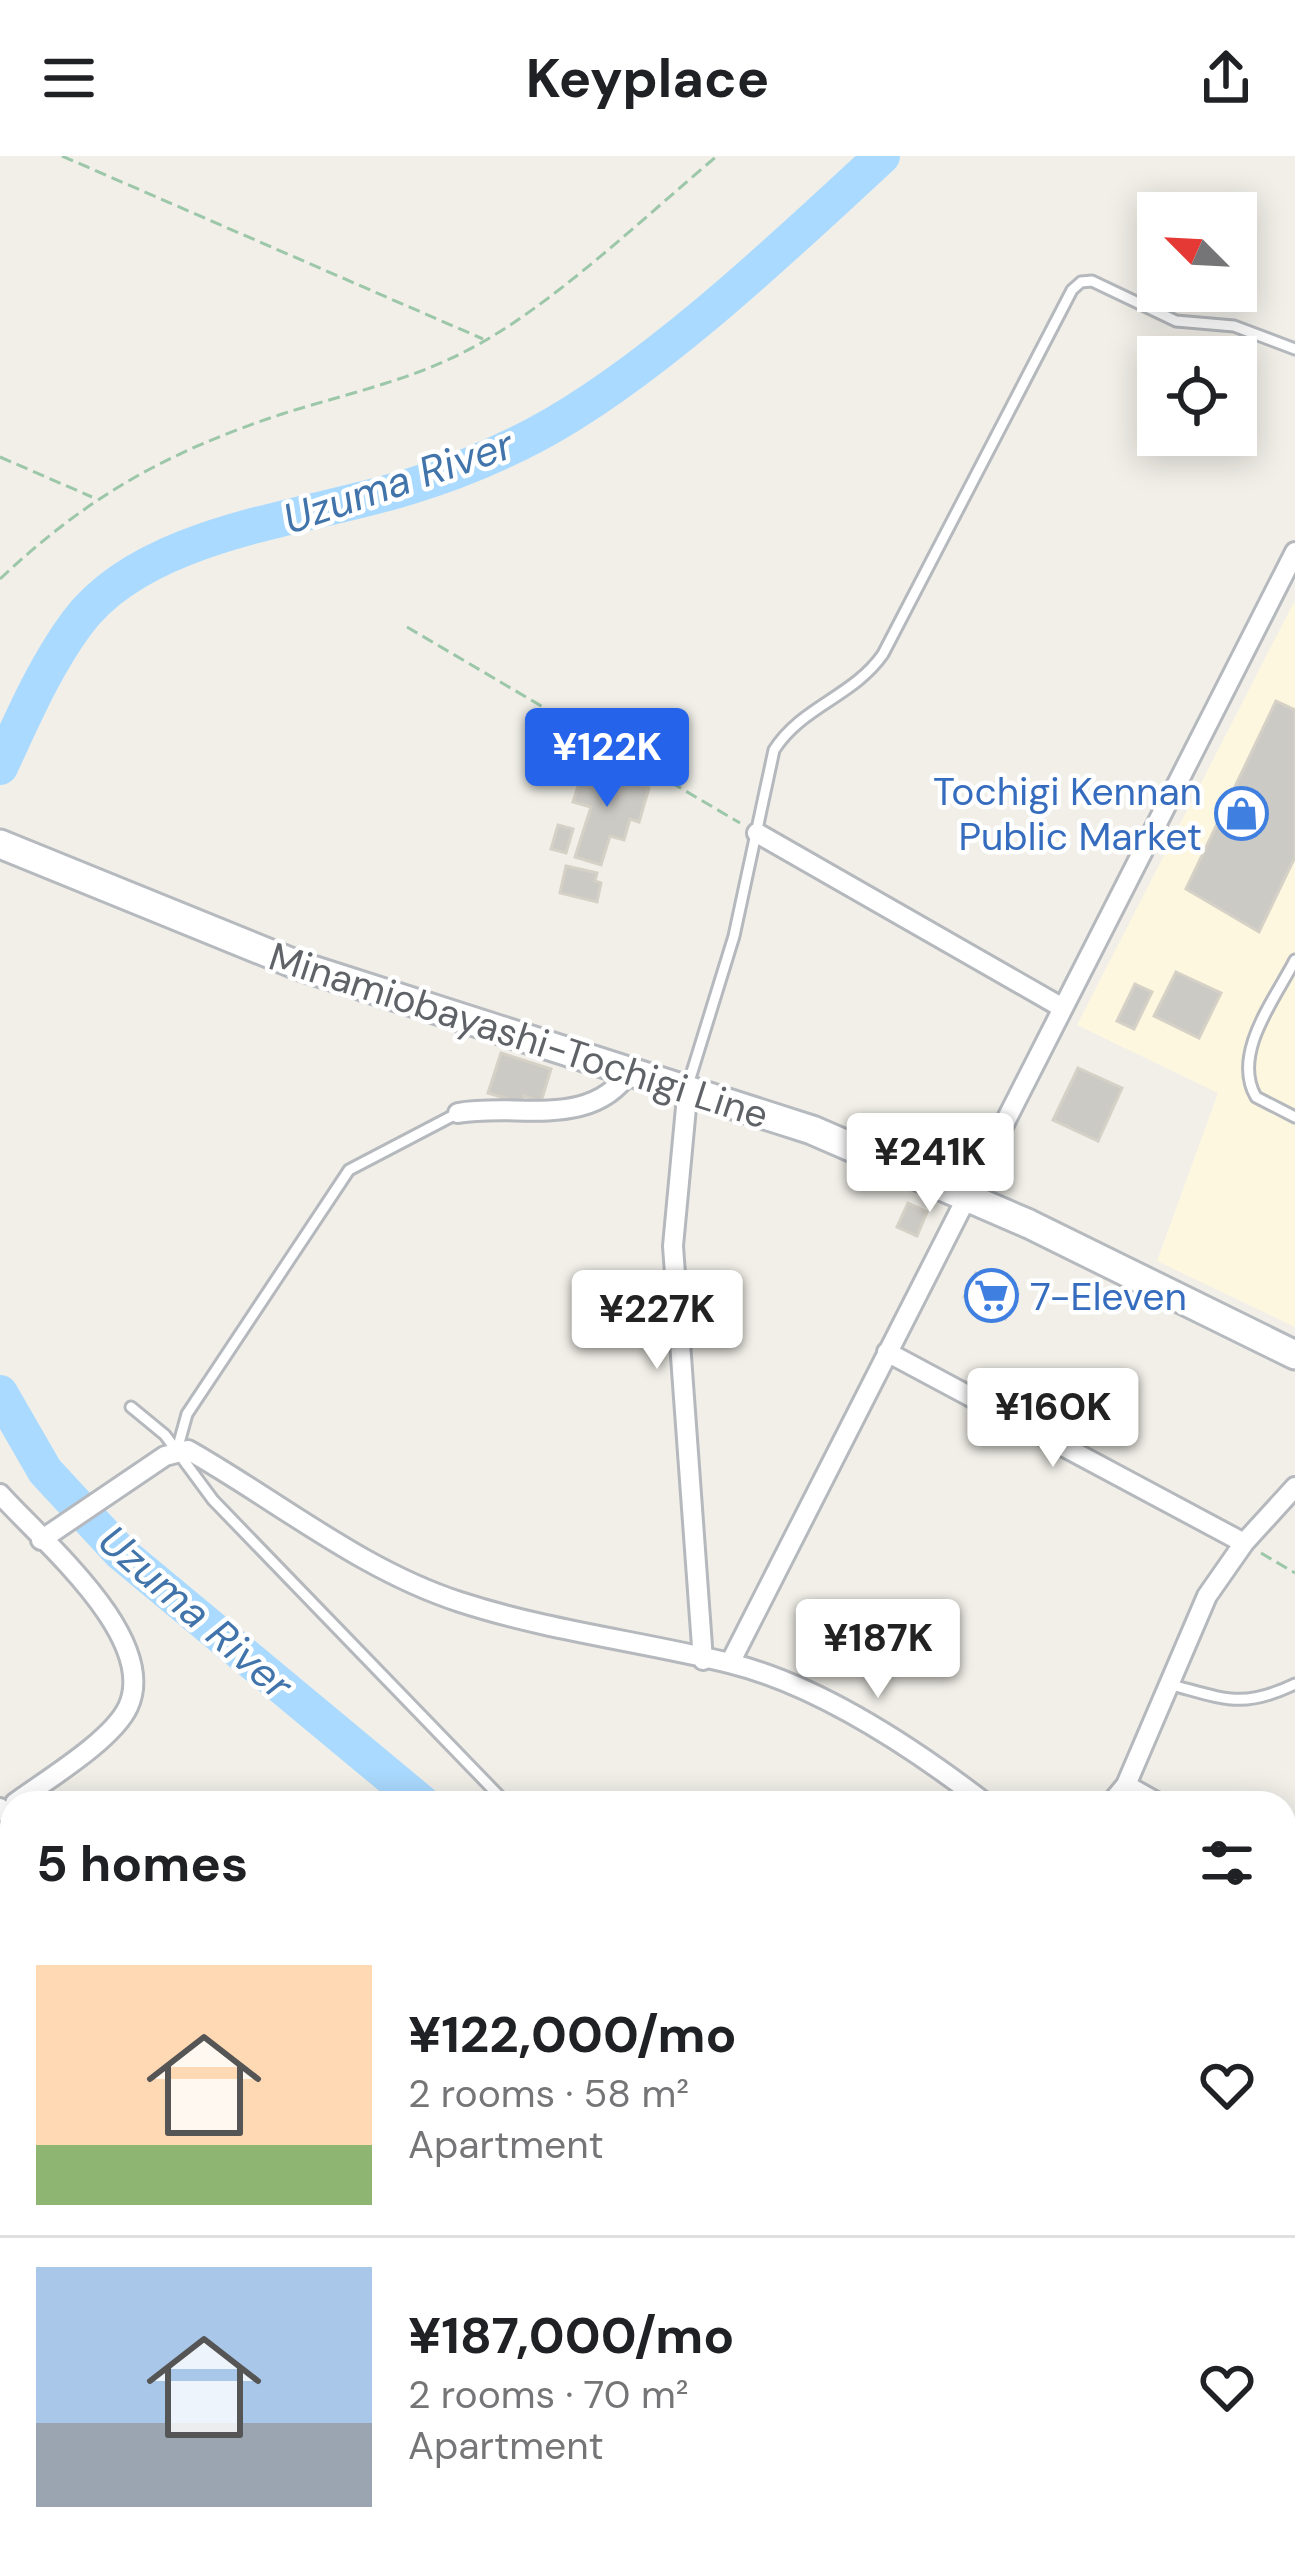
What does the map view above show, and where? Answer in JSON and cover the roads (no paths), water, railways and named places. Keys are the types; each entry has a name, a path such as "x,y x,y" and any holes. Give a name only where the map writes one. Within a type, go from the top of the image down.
{"main road":[{"name":"Minamiobayashi-Tochigi Line","path":"0,844 300,966 688,1086 812,1130 964,1196 1295,1355"}],"street":[{"path":"730,1663 1295,553"},
{"path":"757,833 1061,1007"},
{"path":"458,1113 567,1110 611,1092 631,1070"},
{"path":"688,1086 673,1246 703,1660"},
{"path":"887,1352 1244,1543"},
{"path":"46,1537 171,1453 188,1450 365,1560 456,1601 560,1631 730,1663 780,1680 896,1742 968,1791"},
{"path":"1121,1791 1172,1685 1207,1596 1244,1543 1295,1487"},
{"path":"0,1494 46,1537 111,1613 133,1681 129,1704 116,1724 29,1791"},
{"path":"1126,1785 1137,1791"}],"lane":[{"path":"688,1086 692,1060 721,988 775,750 788,728 855,688 883,654 1081,282 1106,285 1187,325 1234,326 1295,349"},
{"path":"1295,960 1255,1037 1246,1071 1256,1097 1295,1118"},
{"path":"171,1453 187,1414 349,1170 458,1113"},
{"path":"131,1407 213,1500 494,1791"},
{"path":"1172,1685 1239,1702 1258,1701 1295,1684"}],"waterway":[{"name":"Uzuma River","path":"0,767 35,693 77,623 107,592 143,567 230,532 424,482 535,435 670,344 882,156"},
{"name":"Uzuma River","path":"0,1393 45,1471 121,1553 408,1791"}],"place":[{"name":"Tochigi Kennan Public Market","path":"1241,813"},
{"name":"7-Eleven","path":"991,1296"}]}
